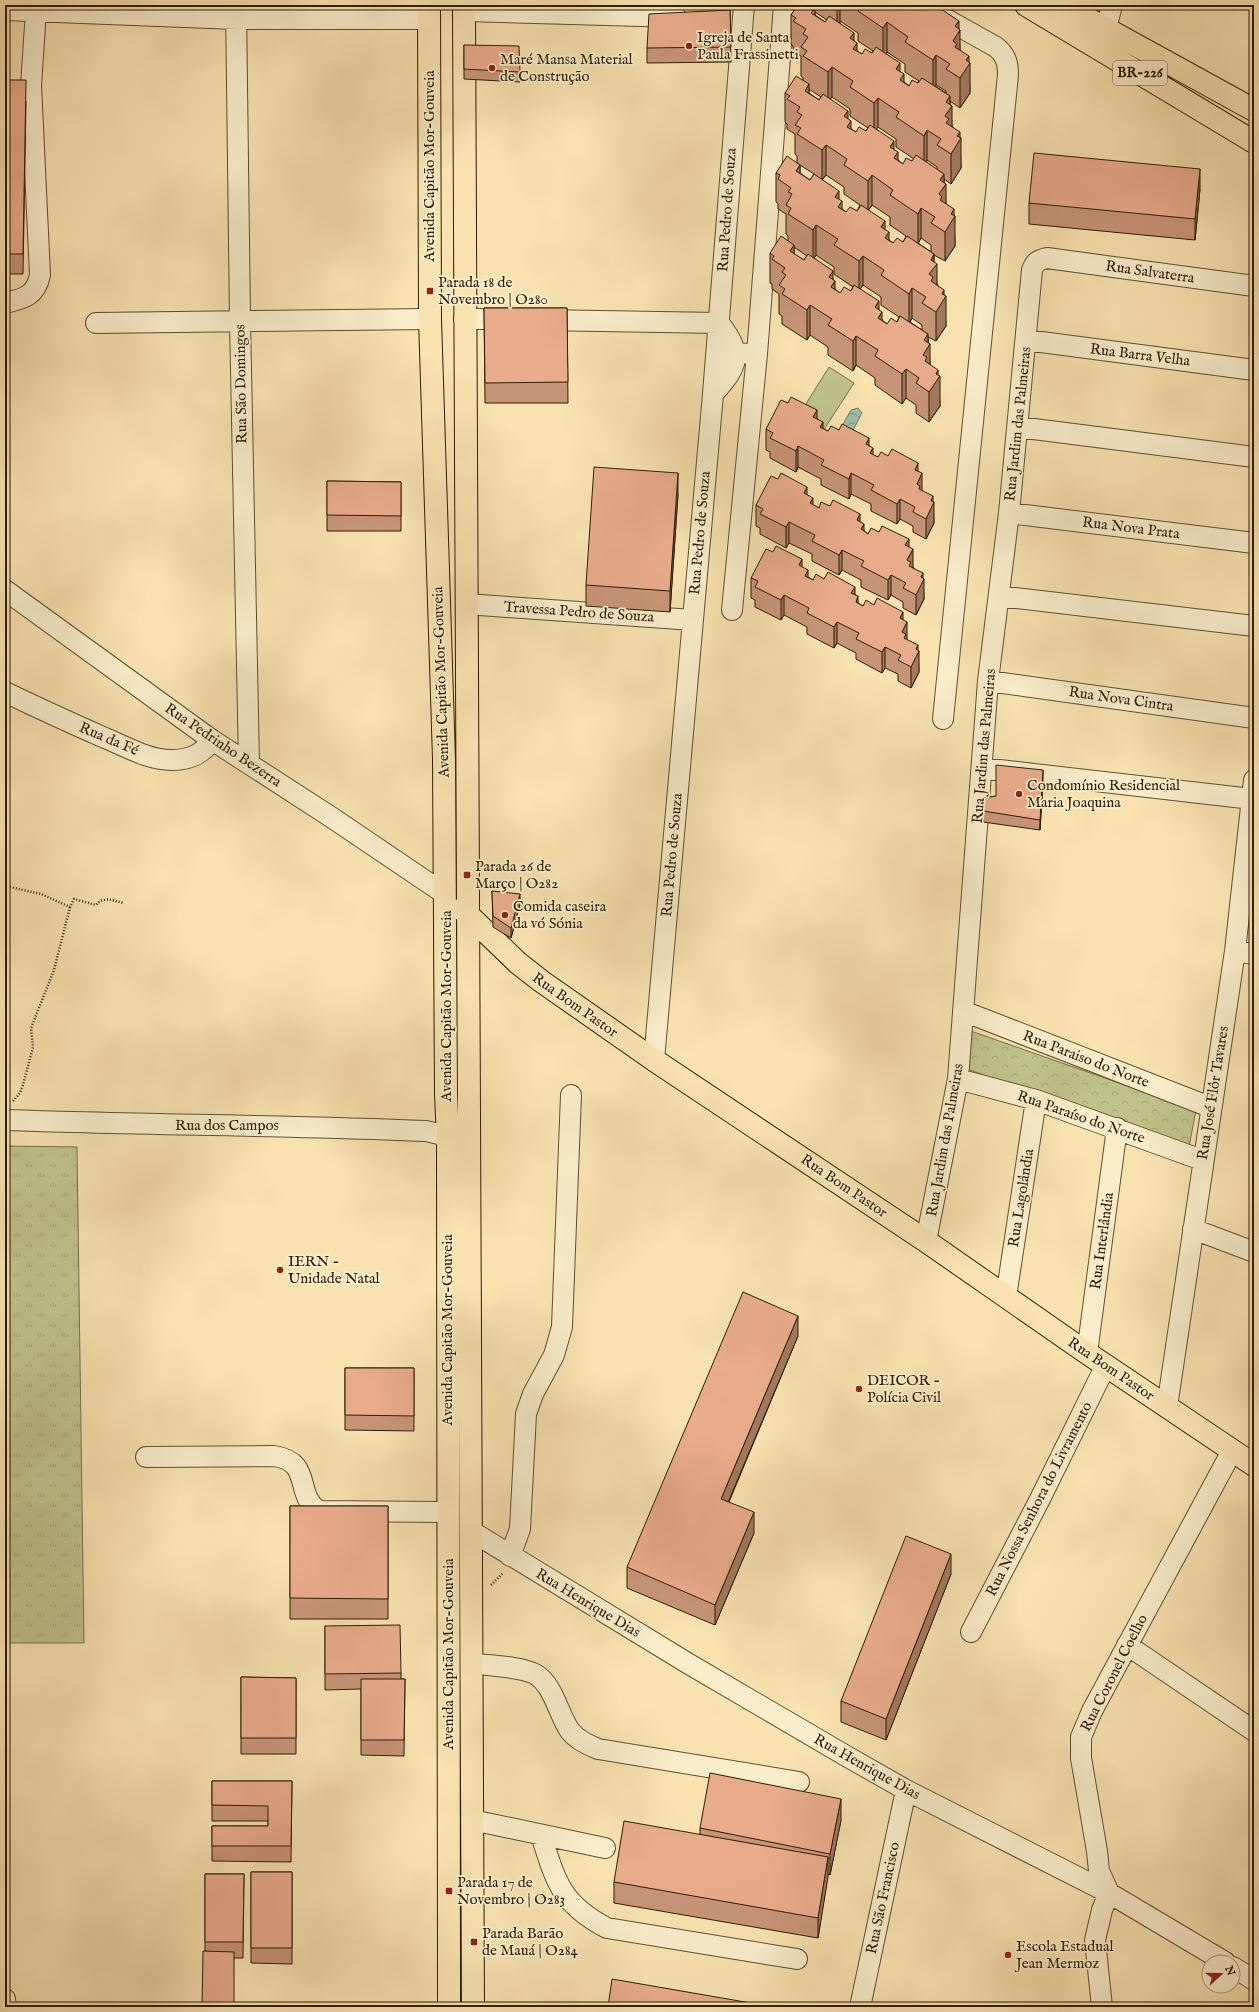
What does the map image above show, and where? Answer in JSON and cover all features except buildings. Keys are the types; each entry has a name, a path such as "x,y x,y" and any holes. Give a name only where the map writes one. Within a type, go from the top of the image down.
{"main road":[{"name":"BR-226","path":"1026,5 1254,142"},
{"name":"BR-226","path":"1063,5 1254,110"},
{"name":"Avenida Capitão Mor-Gouveia","path":"464,8 464,319 471,1366 473,2007"},
{"name":"Avenida Capitão Mor-Gouveia","path":"429,12 430,319 444,759 448,1140 447,1367 449,2007"},
{"name":"Rua Bom Pastor","path":"445,894 518,964 654,1060 926,1241 1087,1353 1254,1465"},
{"path":"447,1367 471,1366"}],"street":[{"path":"732,610 757,354 784,5"},
{"path":"921,5 996,47 1003,53 1008,63 943,719"},
{"path":"1106,29 1112,5"},
{"path":"464,8 694,18"},
{"path":"5,10 429,12"},
{"path":"5,303 19,300 31,295 38,284 40,275 31,85 36,11"},
{"name":"Rua São Domingos","path":"236,12 240,320 249,764"},
{"name":"Rua Pedro de Souza","path":"654,1060 719,323 737,14"},
{"path":"12,85 31,85"},
{"name":"Rua Salvaterra","path":"1047,258 1254,286"},
{"name":"Rua Jardim das Palmeiras","path":"926,1241 958,1079 988,681 1009,513 1032,270 1034,264 1039,260 1047,258"},
{"path":"96,323 240,320 430,319"},
{"path":"464,319 719,323 730,337 736,353 733,368 713,394"},
{"name":"Rua Barra Velha","path":"1026,340 1254,370"},
{"path":"736,353 757,354"},
{"path":"1018,427 1254,457"},
{"name":"Rua Nova Prata","path":"1009,513 1254,543"},
{"name":"Rua Pedrinho Bezerra","path":"5,590 212,740 445,894"},
{"path":"999,596 1254,626"},
{"name":"Travessa Pedro de Souza","path":"466,604 693,620"},
{"name":"Rua Nova Cintra","path":"988,681 1254,718"},
{"name":"Rua da Fé","path":"5,692 118,744 155,757 169,760 190,758 205,750 212,740"},
{"path":"982,768 1252,799"},
{"name":"Rua José Flôr Tavares","path":"1167,1407 1202,1160 1235,951 1254,780"},
{"path":"1235,951 1254,954"},
{"name":"Rua Paraiso do Norte","path":"962,1011 1210,1107"},
{"name":"Rua Paraíso do Norte","path":"958,1079 1036,1100 1117,1128 1202,1160"},
{"path":"513,1558 520,1529 526,1414 533,1394 554,1354 562,1327 571,1095"},
{"name":"Rua Lagolândia","path":"1006,1297 1036,1100"},
{"name":"Rua dos Campos","path":"5,1120 156,1125 301,1126 410,1130 433,1132 448,1140"},
{"name":"Rua Interlândia","path":"1087,1353 1117,1128"},
{"path":"1193,1229 1254,1252"},
{"name":"Rua Nossa Senhora do Livramento","path":"971,1632 1040,1499 1106,1365"},
{"name":"Rua Coronel Coelho","path":"1109,1893 1099,1871 1098,1851 1081,1758 1081,1737 1092,1711 1232,1451"},
{"path":"146,1457 274,1456 285,1458 295,1464 301,1473 306,1497 311,1506 318,1511 448,1512"},
{"name":"Rua Henrique Dias","path":"471,1531 689,1664 906,1790 1109,1893 1211,1954"},
{"path":"1127,1645 1254,1731"},
{"path":"471,1664 527,1670 536,1675 548,1686 571,1731 583,1742 598,1749 799,1782"},
{"name":"Rua São Francisco","path":"860,2007 906,1790"},
{"path":"472,1820 605,1848"},
{"path":"541,1835 552,1871 560,1889 572,1905 588,1918 607,1928 797,1959"},
{"path":"1102,2007 1095,1940 1102,1910 1109,1893"},
{"path":"1241,1972 1254,1980"},
{"path":"5,1999 6,2007"}],"path":[{"path":"5,898 10,887 41,894 70,907"},
{"path":"5,1103 13,1101 20,1093 34,1047 31,1028 54,970 70,907 74,899 96,905 100,901 106,899 123,903"},
{"path":"471,1605 513,1558"}],"green space":[{"path":"829,367 854,383 823,431 799,415"},
{"path":"968,1030 1196,1110 1189,1147 964,1068"},
{"path":"5,1146 77,1147 84,1643 5,1643"}],"water":[{"path":"858,408 862,413 852,432 842,426 851,410"}],"place":[{"name":"Igreja de Santa Paula Frassinetti","path":"689,46"},
{"name":"Maré Mansa Material de Construção","path":"492,68"},
{"name":"Parada 18 de Novembro | O280","path":"430,291"},
{"name":"Condomínio Residencial Maria Joaquina","path":"1019,794"},
{"name":"Parada 26 de Março | O282","path":"467,875"},
{"name":"Comida caseira da vó Sónia","path":"505,915"},
{"name":"IERN - Unidade Natal","path":"280,1270"},
{"name":"DEICOR - Polícia Civil","path":"859,1389"},
{"name":"Parada 17 de Novembro | O283","path":"449,1891"},
{"name":"Parada Barão de Mauá | O284","path":"474,1942"},
{"name":"Escola Estadual Jean Mermoz","path":"1008,1955"}]}
